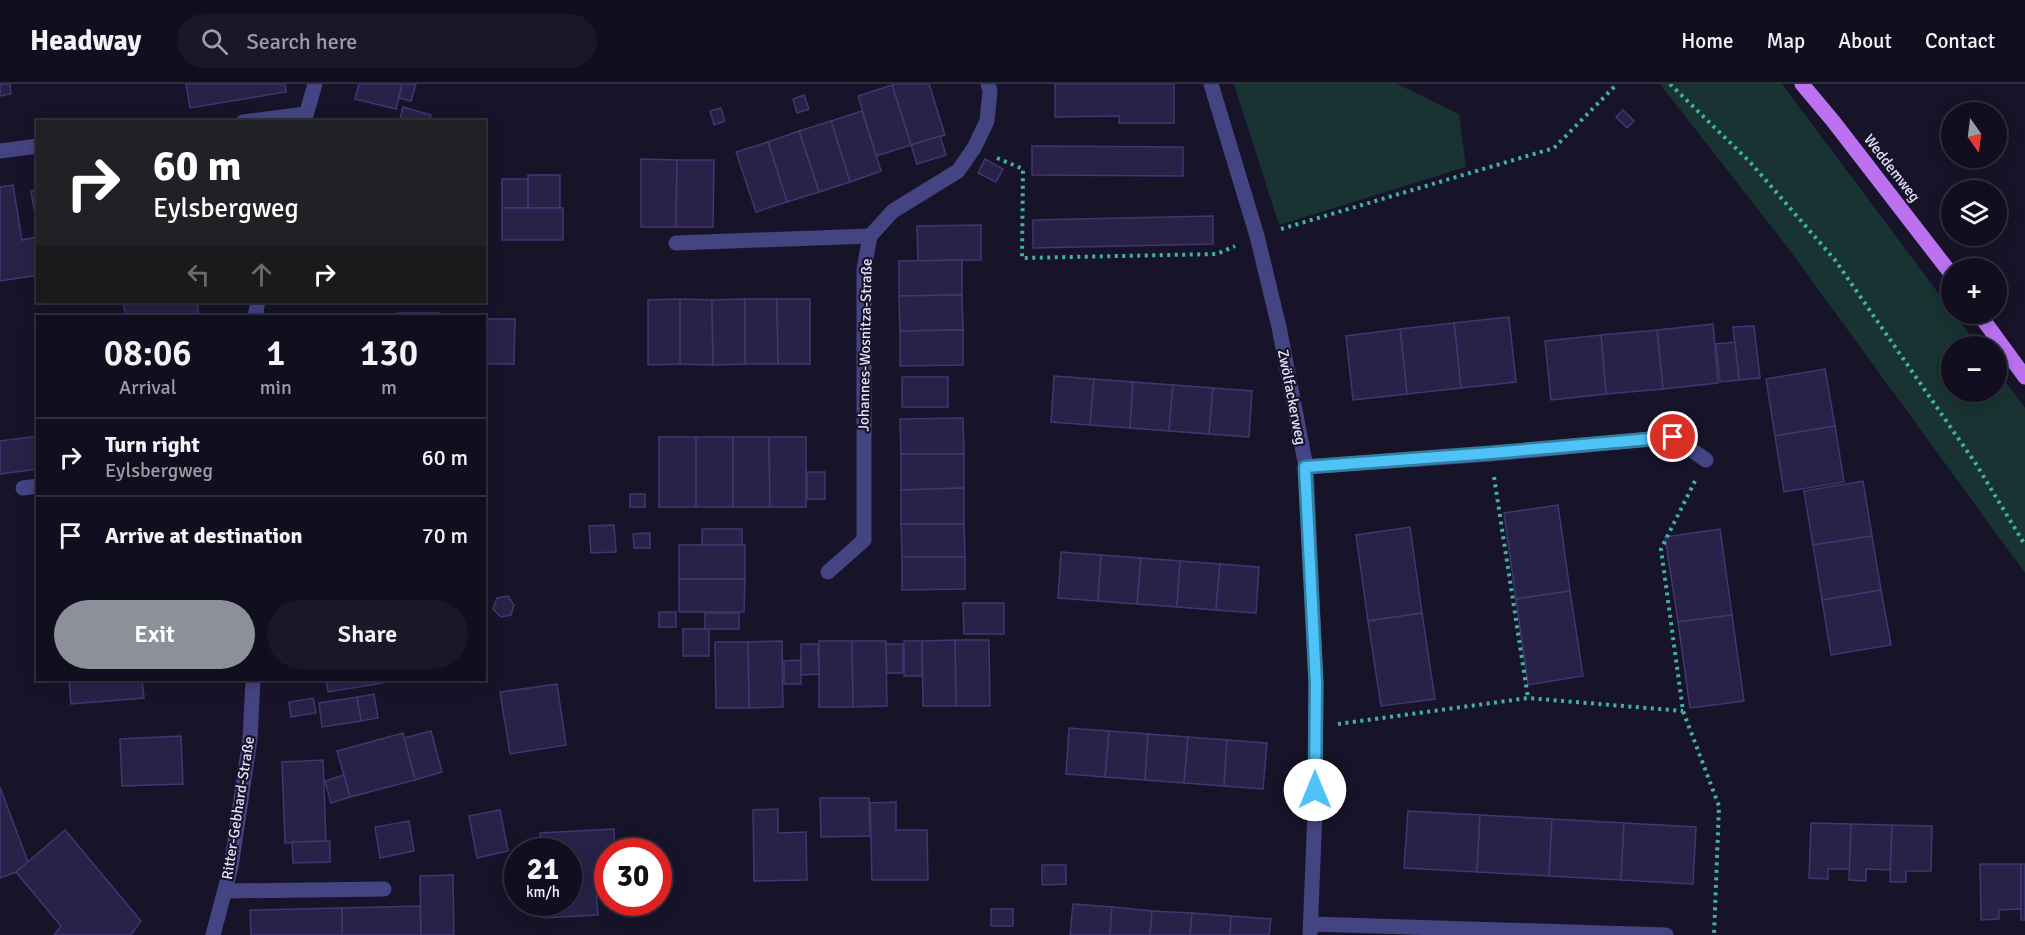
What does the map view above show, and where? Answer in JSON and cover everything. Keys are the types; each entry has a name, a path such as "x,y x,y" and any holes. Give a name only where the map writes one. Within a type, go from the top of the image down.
{"main road":[{"name":"Weddemweg","path":"1802,84 1941,261"},
{"path":"1986,324 2025,377"}],"street":[{"path":"274,120 305,118 315,84"},
{"path":"676,243 870,236 893,211 958,171 974,148 987,121 990,92 988,84"},
{"name":"Zwölfackerweg","path":"1211,84 1257,236 1279,327 1305,467 1316,683 1311,929"},
{"path":"0,151 36,146"},
{"name":"Johannes-Wosnitza-Straße","path":"828,572 864,540 863,288 870,236"},
{"path":"1305,467 1673,437 1706,460"},
{"name":"Ritter-Gebhard-Straße","path":"213,935 231,867 250,739 253,681"},
{"path":"225,891 384,889"},
{"path":"1311,929 1666,935"}],"path":[{"path":"974,148 1023,169 1022,258 1217,254 1257,236 1554,148 1617,84"},
{"path":"1670,84 1750,162 1835,260 1976,464 2025,545"},
{"path":"1491,453 1527,698"},
{"path":"1706,460 1660,549 1683,711 1719,806 1714,935"},
{"path":"1315,727 1527,698 1683,711"}],"green space":[{"path":"1234,84 1397,84 1459,114 1466,167 1279,225"},
{"path":"1660,84 1782,84 1941,297 1941,324 1962,324 1971,336 1941,336 1941,402 2007,402 2007,384 2025,408 2025,573 1788,248"}],"building":[{"path":"0,84 10,84 11,94 0,96"},
{"path":"186,84 285,84 286,92 190,108"},
{"path":"359,84 402,84 396,109 355,99"},
{"path":"402,84 416,84 411,101 399,98"},
{"path":"929,84 945,135 911,145 892,85"},
{"path":"1055,84 1174,84 1174,123 1119,123 1119,116 1055,117"},
{"path":"892,85 911,145 876,156 858,96"},
{"path":"804,95 809,109 797,113 793,99"},
{"path":"403,107 431,115 430,120 400,120"},
{"path":"721,108 725,121 714,125 710,111"},
{"path":"1623,110 1634,121 1627,128 1616,117"},
{"path":"862,111 881,171 850,182 831,121"},
{"path":"831,121 850,182 819,192 799,131"},
{"path":"799,131 819,192 787,202 768,142"},
{"path":"940,136 946,155 917,164 911,145"},
{"path":"768,142 787,202 756,212 736,152"},
{"path":"1032,146 1183,147 1183,176 1032,175"},
{"path":"641,159 677,160 676,227 641,227"},
{"path":"985,159 1003,169 996,182 978,173"},
{"path":"677,160 714,160 713,227 676,227"},
{"path":"528,175 560,175 560,208 528,208"},
{"path":"502,179 528,179 528,208 502,208"},
{"path":"13,185 22,240 36,237 36,275 0,281 0,187"},
{"path":"36,190 36,220 31,191"},
{"path":"502,208 563,208 563,240 502,240"},
{"path":"1213,216 1213,244 1033,248 1033,220"},
{"path":"981,225 981,260 918,261 917,226"},
{"path":"962,260 962,295 899,296 899,261"},
{"path":"962,295 963,330 900,331 899,296"},
{"path":"680,299 712,300 713,365 680,364"},
{"path":"680,299 680,364 648,365 648,300"},
{"path":"745,299 745,364 713,365 712,300"},
{"path":"745,299 777,299 778,364 745,364"},
{"path":"777,299 810,299 810,364 778,364"},
{"path":"123,303 197,303 199,315 126,315"},
{"path":"398,313 439,313 439,315 398,315"},
{"path":"1509,317 1516,382 1461,388 1454,323"},
{"path":"487,319 515,319 514,364 486,364"},
{"path":"1454,323 1461,388 1407,394 1400,329"},
{"path":"1713,324 1718,383 1663,389 1657,330"},
{"path":"1754,326 1760,378 1739,380 1733,327"},
{"path":"1400,329 1407,394 1353,400 1346,336"},
{"path":"963,330 963,365 900,366 900,331"},
{"path":"1657,330 1663,389 1606,394 1601,335"},
{"path":"1601,335 1606,394 1551,400 1545,341"},
{"path":"1735,342 1739,380 1720,382 1716,344"},
{"path":"1825,369 1835,426 1775,436 1766,379"},
{"path":"1054,376 1094,379 1090,425 1051,422"},
{"path":"902,377 948,377 948,407 902,407"},
{"path":"1094,379 1133,382 1130,428 1090,425"},
{"path":"1133,382 1173,385 1169,431 1130,428"},
{"path":"1173,385 1213,388 1209,434 1169,431"},
{"path":"1213,388 1252,391 1249,437 1209,434"},
{"path":"963,418 964,454 901,454 900,419"},
{"path":"1835,426 1844,482 1784,492 1775,436"},
{"path":"36,436 36,469 0,474 0,441"},
{"path":"659,437 696,437 696,507 659,507"},
{"path":"696,437 733,437 733,507 696,507"},
{"path":"733,437 769,437 770,507 733,507"},
{"path":"769,437 806,437 806,507 770,507"},
{"path":"901,454 964,454 964,488 901,490"},
{"path":"807,472 825,472 825,499 807,499"},
{"path":"1863,481 1872,536 1813,545 1804,491"},
{"path":"964,488 964,524 901,524 901,490"},
{"path":"630,494 645,494 645,507 630,507"},
{"path":"1558,505 1570,591 1516,599 1504,513"},
{"path":"901,524 964,524 965,557 902,557"},
{"path":"614,525 616,552 591,553 589,526"},
{"path":"1410,527 1422,613 1368,621 1356,535"},
{"path":"702,529 742,529 742,545 702,545"},
{"path":"1720,529 1732,615 1678,622 1665,537"},
{"path":"650,533 650,548 634,548 633,534"},
{"path":"1872,536 1881,590 1822,600 1813,545"},
{"path":"679,545 745,545 745,579 679,579"},
{"path":"1061,552 1101,555 1098,601 1058,598"},
{"path":"1101,555 1141,558 1137,604 1098,601"},
{"path":"902,557 965,557 965,589 902,590"},
{"path":"1141,558 1180,561 1177,607 1137,604"},
{"path":"1180,561 1220,564 1216,610 1177,607"},
{"path":"1220,564 1259,567 1256,613 1216,610"},
{"path":"679,579 745,579 744,612 679,612"},
{"path":"1881,590 1891,645 1831,655 1822,600"},
{"path":"1570,591 1583,676 1528,685 1516,599"},
{"path":"508,596 514,605 511,615 501,617 493,609 497,598"},
{"path":"963,603 1004,603 1004,634 964,634"},
{"path":"659,612 676,612 676,627 659,627"},
{"path":"705,613 739,613 739,629 705,629"},
{"path":"1422,613 1435,699 1381,706 1368,621"},
{"path":"1732,615 1744,701 1690,708 1678,622"},
{"path":"683,629 709,629 709,656 683,656"},
{"path":"955,640 989,640 990,706 956,706"},
{"path":"955,640 956,706 923,706 922,641"},
{"path":"782,641 783,707 749,708 748,642"},
{"path":"819,641 852,641 853,707 819,707"},
{"path":"852,641 886,641 887,706 853,707"},
{"path":"904,641 922,641 922,676 904,676"},
{"path":"715,642 748,642 749,708 716,708"},
{"path":"801,644 818,644 819,674 801,675"},
{"path":"886,644 903,644 903,673 887,673"},
{"path":"801,660 801,684 784,684 784,661"},
{"path":"69,681 142,681 144,698 71,704"},
{"path":"326,681 382,681 382,683 328,692"},
{"path":"557,684 566,745 510,754 500,692"},
{"path":"374,694 378,718 361,721 357,697"},
{"path":"357,697 361,721 322,727 319,703"},
{"path":"313,698 316,713 291,717 289,702"},
{"path":"1069,728 1109,731 1105,777 1066,774"},
{"path":"431,731 442,772 415,780 404,738"},
{"path":"1109,731 1148,734 1145,780 1105,777"},
{"path":"403,733 415,780 350,797 337,751"},
{"path":"1148,734 1188,737 1184,783 1145,780"},
{"path":"181,736 183,784 122,786 120,739"},
{"path":"1188,737 1227,740 1224,786 1184,783"},
{"path":"1227,740 1267,743 1263,789 1224,786"},
{"path":"323,760 326,841 285,843 282,762"},
{"path":"344,775 350,797 331,803 325,781"},
{"path":"0,787 28,862 16,872 0,878"},
{"path":"820,798 869,798 870,836 821,837"},
{"path":"896,802 896,830 927,830 928,880 872,880 870,803"},
{"path":"778,809 778,833 806,832 807,880 754,881 753,810"},
{"path":"500,810 505,838 504,852 477,858 469,816"},
{"path":"1408,811 1480,815 1477,872 1404,868"},
{"path":"1480,815 1552,819 1549,876 1477,872"},
{"path":"1552,819 1624,823 1621,880 1549,876"},
{"path":"409,821 414,851 380,858 375,827"},
{"path":"1624,823 1696,827 1693,884 1621,880"},
{"path":"1811,823 1851,824 1850,869 1828,869 1828,879 1809,878"},
{"path":"1851,824 1892,825 1890,870 1866,869 1866,881 1849,880"},
{"path":"1892,825 1932,826 1931,871 1906,871 1906,882 1890,882"},
{"path":"614,829 614,838 594,838 594,915 582,916 582,838 540,838 540,833"},
{"path":"65,830 141,921 131,935 54,935 61,926 16,872"},
{"path":"330,841 330,862 293,863 292,842"},
{"path":"1980,864 2021,864 2021,909 1999,910 1999,919 1981,920"},
{"path":"2021,864 2025,864 2025,920 2021,920"},
{"path":"1042,865 1066,865 1066,884 1042,885"},
{"path":"453,875 454,935 421,935 420,876"},
{"path":"1073,904 1112,907 1110,935 1070,935"},
{"path":"420,906 421,935 342,935 342,908"},
{"path":"1112,907 1152,911 1150,935 1110,935"},
{"path":"342,908 342,935 251,935 250,910"},
{"path":"991,909 1013,909 1013,926 991,926"},
{"path":"1152,911 1192,913 1190,935 1150,935"},
{"path":"1192,913 1231,916 1230,935 1190,935"},
{"path":"544,916 580,916 544,918"},
{"path":"1231,916 1271,919 1269,935 1230,935"}],"route":[{"path":"1315,790 1316,683 1305,467 1673,437"}]}
